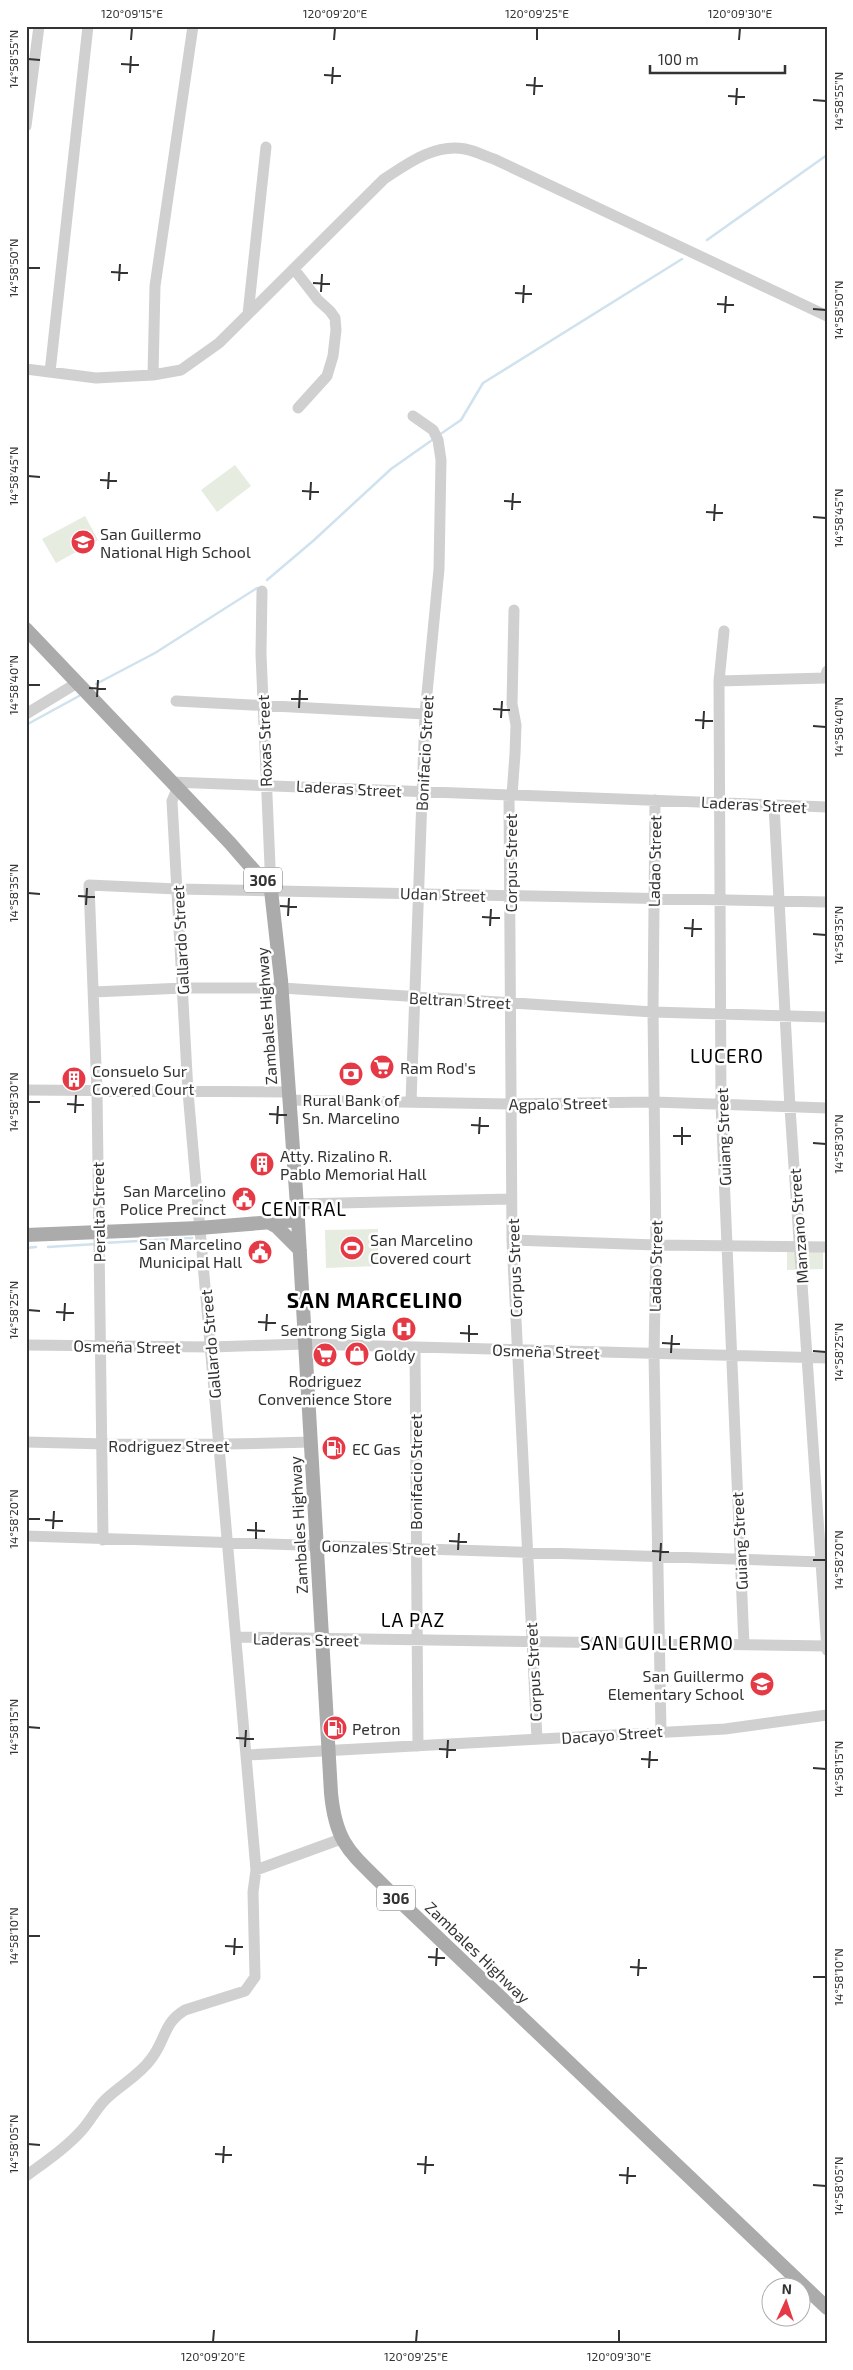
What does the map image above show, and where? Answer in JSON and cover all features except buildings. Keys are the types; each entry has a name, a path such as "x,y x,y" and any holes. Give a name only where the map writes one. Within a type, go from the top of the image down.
{"main road":[{"name":"306","path":"26,630 230,843 271,890"},
{"name":"Zambales Highway","path":"271,890 282,988 297,1204 328,1749 333,1814 341,1839 346,1847 389,1891 827,2308"},
{"path":"26,1235 199,1228 298,1220"},
{"path":"268,1222 277,1227 300,1250"}],"street":[{"path":"26,126 40,26"},
{"path":"50,372 88,26"},
{"path":"153,375 155,286 193,26"},
{"path":"248,314 266,147"},
{"path":"26,369 96,378 153,375 181,370 219,343 384,179 405,165 433,151 464,149 494,159 827,316"},
{"path":"294,269 318,300 330,311 334,318 336,330 333,356 327,376 298,408"},
{"name":"Bonifacio Street","path":"411,1102 424,714 439,569 441,460 436,435 413,416"},
{"name":"Roxas Street","path":"262,591 261,654 271,890"},
{"name":"Corpus Street","path":"514,610 512,704 516,726 511,795 511,1198 536,1739"},
{"name":"Guiang Street","path":"724,631 719,681 720,1013 726,1245 744,1645"},
{"path":"719,681 826,676"},
{"path":"26,714 77,683"},
{"path":"176,701 424,714"},
{"name":"Laderas Street","path":"174,785 266,785 827,807"},
{"name":"Gallardo Street","path":"26,2176 68,2144 84,2128 95,2110 107,2098 129,2082 151,2059 171,2021 177,2015 185,2010 245,1991 255,1977 253,1892 256,1870 188,1092 172,801 174,785"},
{"name":"Ladao Street","path":"654,800 653,1012 656,1245 654,1355 661,1731"},
{"name":"Manzano Street","path":"774,806 790,1108 827,1646"},
{"name":"Udan Street","path":"89,885 177,889 653,897 827,902"},
{"name":"Peralta Street","path":"89,885 97,1092 103,1540"},
{"name":"Beltran Street","path":"94,992 183,988 282,988 653,1012 786,1015 827,1018"},
{"name":"Agpalo Street","path":"26,1090 188,1092 411,1102 510,1104 654,1102 827,1108"},
{"path":"297,1204 511,1198"},
{"path":"512,1240 656,1245 827,1247"},
{"name":"Osmeña Street","path":"26,1345 210,1347 305,1344 517,1349 654,1355 827,1358"},
{"name":"Bonifacio Street","path":"415,1347 418,1746"},
{"name":"Rodriguez Street","path":"26,1442 102,1445 218,1445 311,1442"},
{"name":"Gonzales Street","path":"26,1536 103,1540 659,1555 822,1562"},
{"name":"Laderas Street","path":"236,1637 417,1642 827,1646"},
{"name":"Dacayo Street","path":"247,1755 328,1749 418,1746 661,1731 725,1729 827,1715"},
{"path":"256,1870 341,1839"}],"shaded area":[{"path":"235,465 251,486 217,512 201,490"},
{"path":"85,516 98,540 56,563 42,539"},
{"name":"San Marcelino Covered court","path":"378,1229 378,1266 326,1268 325,1230"},
{"path":"823,1250 823,1269 787,1270 787,1251"}],"waterway":[{"path":"707,240 827,155"},
{"path":"439,435 461,420 483,383 682,259"},
{"path":"267,580 313,541 391,469 435,438"},
{"path":"96,684 155,653 257,588"},
{"path":"26,725 79,696"},
{"path":"103,1243 192,1238"},
{"path":"48,1247 96,1244"},
{"path":"26,1248 36,1247"}],"place":[{"name":"San Guillermo National High School","path":"83,542"},
{"name":"Ram Rod's","path":"382,1067"},
{"name":"Rural Bank of Sn. Marcelino","path":"351,1074"},
{"name":"Consuelo Sur Covered Court","path":"74,1079"},
{"name":"Atty. Rizalino R. Pablo Memorial Hall","path":"262,1164"},
{"name":"San Marcelino Police Precinct","path":"244,1199"},
{"name":"San Marcelino Covered court","path":"352,1248"},
{"name":"San Marcelino Municipal Hall","path":"260,1252"},
{"name":"Sentrong Sigla","path":"404,1329"},
{"name":"Goldy","path":"357,1354"},
{"name":"Rodriguez Convenience Store","path":"325,1355"},
{"name":"EC Gas","path":"334,1448"},
{"name":"San Guillermo Elementary School","path":"762,1684"},
{"name":"Petron","path":"335,1728"}],"district":[{"name":"LUCERO","path":"727,1055"},
{"name":"CENTRAL","path":"304,1208"},
{"name":"SAN MARCELINO","path":"375,1299"},
{"name":"LA PAZ","path":"413,1619"},
{"name":"SAN GUILLERMO","path":"657,1642"}]}
